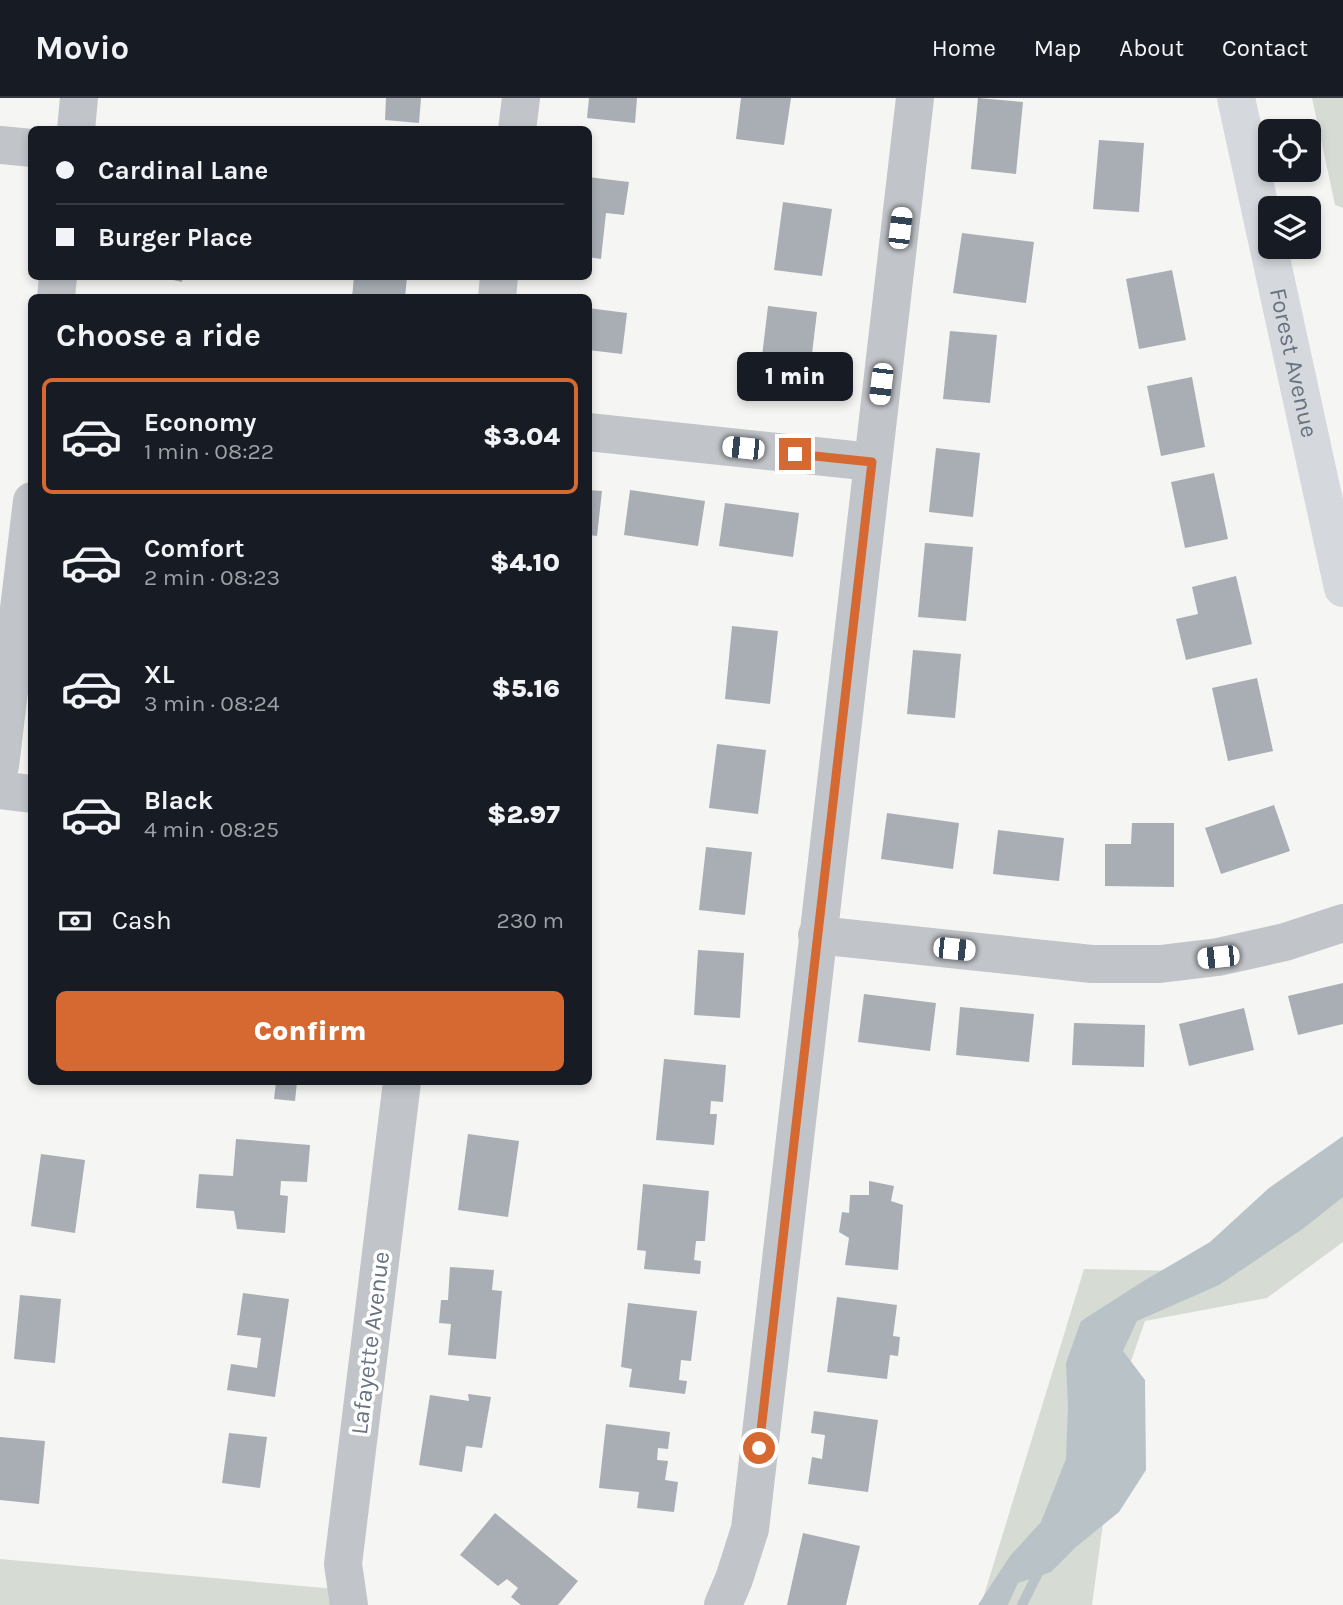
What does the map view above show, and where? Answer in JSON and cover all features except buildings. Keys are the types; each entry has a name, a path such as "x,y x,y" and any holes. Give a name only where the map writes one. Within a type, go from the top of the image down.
{"main road":[{"name":"Forest Avenue","path":"1236,98 1343,588"}],"street":[{"path":"76,126 79,98"},
{"path":"518,126 521,98"},
{"path":"723,1605 750,1529 915,98"},
{"path":"0,145 28,148"},
{"path":"592,432 872,462"},
{"path":"0,766 28,534"},
{"path":"0,790 28,794"},
{"path":"817,935 1091,964 1160,964 1218,957 1285,942 1343,923"},
{"name":"Lafayette Avenue","path":"349,1605 343,1564 402,1085"}],"shaded area":[{"path":"1312,98 1343,98 1343,208 1335,205 1321,140 1321,119 1317,119"},
{"path":"1343,1136 1343,1197 1304,1228 1219,1285 1137,1321 1123,1351 1145,1380 1146,1470 1119,1512 1076,1547 1051,1572 1018,1583 1008,1605 978,1605 1010,1556 1041,1522 1066,1459 1066,1363 1081,1321 1210,1242 1269,1188"},
{"path":"1343,1145 1343,1242 1267,1298 1145,1321 1121,1390 1092,1605 981,1605 1084,1269 1186,1271"},
{"path":"0,1559 348,1590 354,1605 0,1605"}],"waterway":[{"path":"1022,1605 1042,1565"}],"route":[{"path":"759,1448 872,462 795,454"}]}
